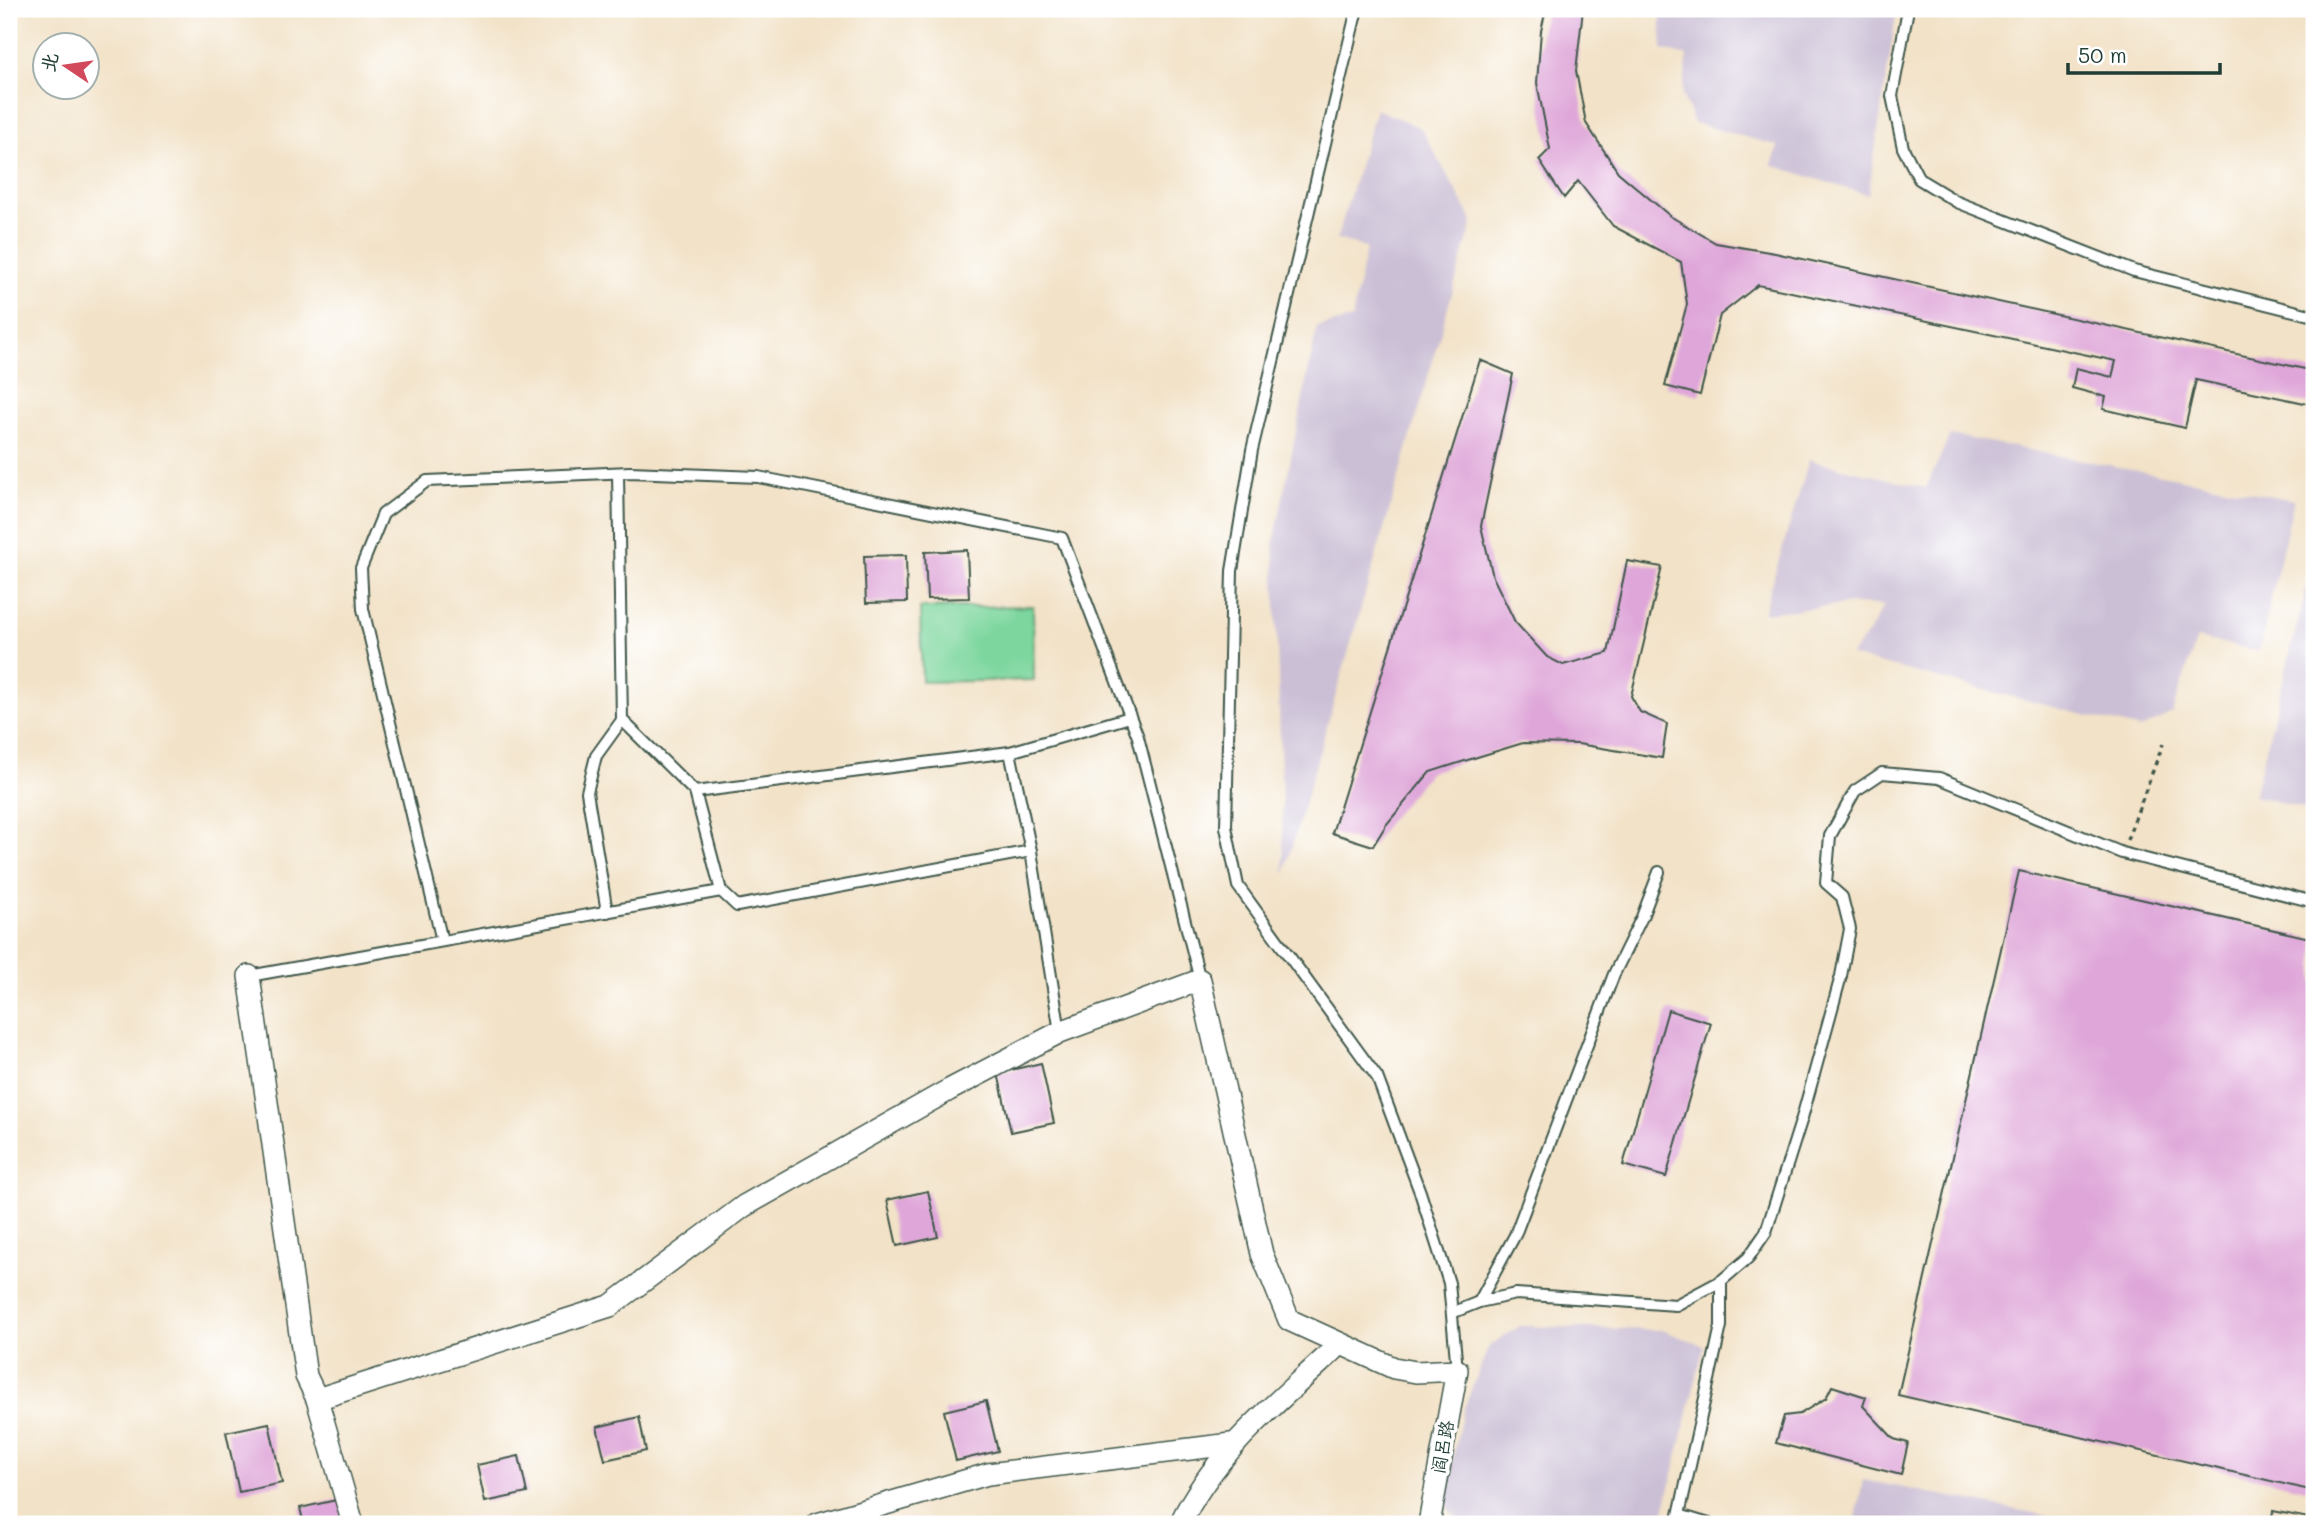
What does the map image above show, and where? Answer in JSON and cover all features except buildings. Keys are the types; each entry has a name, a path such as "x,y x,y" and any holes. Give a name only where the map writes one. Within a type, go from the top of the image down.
{"street":[{"path":"249,976 306,1376 317,1399 353,1524"},
{"path":"317,1399 610,1306 744,1206 950,1090 1060,1032 1200,980 1262,1254 1289,1320 1394,1368 1416,1372 1457,1370"},
{"path":"1180,1524 1195,1493 1231,1444 1346,1348"},
{"name":"阎吕路","path":"1429,1524 1457,1370"},
{"path":"817,1524 988,1474 1231,1444"}],"lane":[{"path":"1357,9 1249,463 1232,570 1226,827 1238,886 1377,1077 1420,1192 1449,1283 1454,1312 1457,1370"},
{"path":"1908,9 1892,96 1903,148 1919,179 1957,202 2134,271 2314,316"},
{"path":"607,912 587,792 596,756 622,720 618,473"},
{"path":"442,941 363,610 361,568 383,514 427,481 618,473 758,477 1062,538 1142,750 1200,980"},
{"path":"695,792 1010,752 1130,717"},
{"path":"622,720 695,792 721,891 737,906 1031,852"},
{"path":"1010,752 1031,852 1060,1032"},
{"path":"1454,1312 1479,1302 1516,1294 1676,1305 1721,1282 1748,1258 1766,1232 1809,1092 1850,929 1842,897 1826,883 1830,836 1855,791 1882,773 1939,778 2122,853 2314,902"},
{"path":"1479,1302 1516,1235 1614,974 1642,917 1659,872"},
{"path":"249,976 721,891"},
{"path":"1709,1524 1679,1515 1721,1326 1721,1282"}],"path":[{"path":"2122,853 2163,744"}],"shaded area":[{"path":"1660,9 1897,9 1868,195 1772,165 1778,146 1694,123 1682,94 1688,56 1662,50"},
{"path":"1376,109 1421,128 1473,221 1284,874 1274,542 1317,327 1352,319 1366,248 1337,239"},
{"path":"1950,435 2294,500 2259,651 2197,638 2172,713 2140,729 1850,656 1870,631 1884,605 1853,604 1763,613 1809,460 1926,488"},
{"path":"2314,558 2314,811 2254,796"},
{"path":"1520,1326 1662,1330 1704,1346 1661,1524 1462,1524 1443,1503 1463,1411 1489,1346"},
{"path":"1863,1480 2091,1524 1855,1524"}],"green space":[{"path":"1033,606 1034,680 922,682 920,608"}]}
